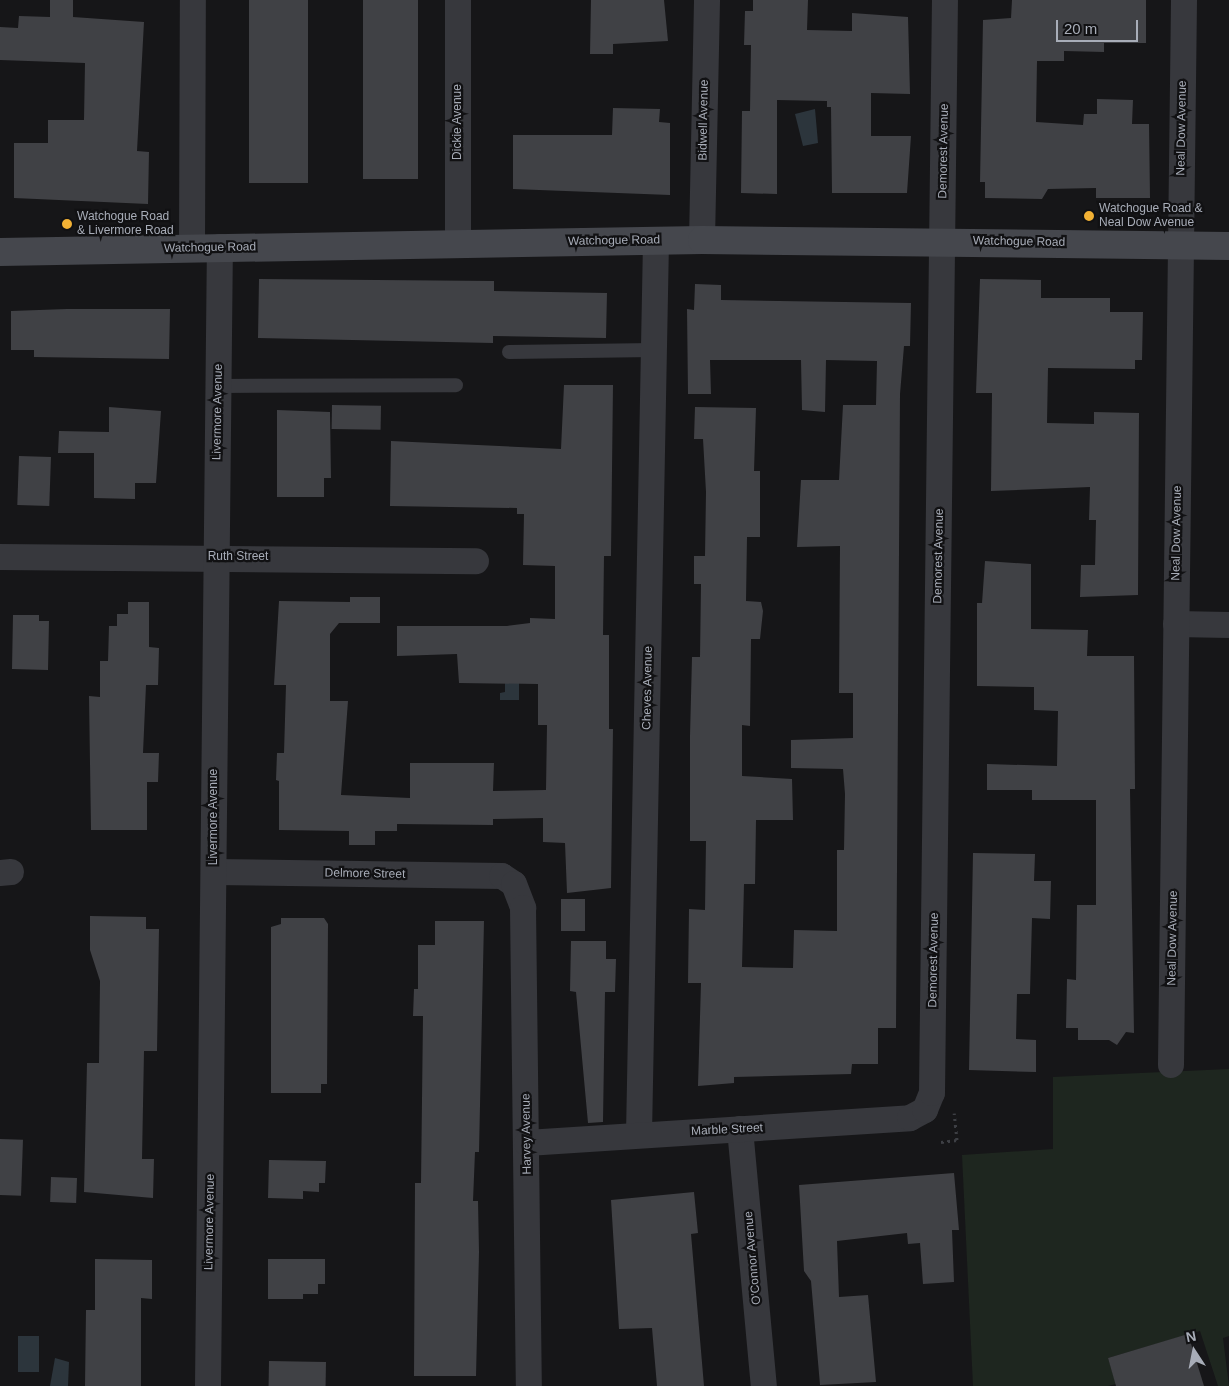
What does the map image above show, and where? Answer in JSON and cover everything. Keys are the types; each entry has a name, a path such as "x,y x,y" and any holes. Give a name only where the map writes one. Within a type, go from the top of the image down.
{"street":[{"path":"192,248 193,0"},
{"name":"Dickie Avenue","path":"458,0 458,244"},
{"name":"Bidwell Avenue","path":"702,240 707,0"},
{"name":"Demorest Avenue","path":"925,1110 932,1093 945,0"},
{"name":"Neal Dow Avenue","path":"1171,1065 1184,0"},
{"name":"Watchogue Road","path":"0,252 656,240 942,240 1229,246"},
{"name":"Cheves Avenue","path":"639,1135 656,240"},
{"name":"Livermore Avenue","path":"208,1386 220,248"},
{"name":"Ruth Street","path":"0,557 216,557 476,561"},
{"path":"1176,624 1229,626"},
{"name":"Delmore Street","path":"214,872 502,876 514,884"},
{"name":"Harvey Avenue","path":"514,884 523,908 529,1386"},
{"name":"Marble Street","path":"527,1142 910,1118 925,1110"},
{"name":"O'Connor Avenue","path":"740,1129 764,1386"}],"lane":[{"path":"509,352 654,350"},
{"path":"218,386 456,385"}],"shaded area":[{"path":"815,109 818,143 803,146 795,114"},
{"path":"505,668 519,668 519,700 500,700 500,693 505,692"},
{"path":"1229,1069 1229,1336 1223,1338 1229,1386 1218,1386 1200,1331 1108,1358 1116,1384 1108,1386 973,1386 962,1155 1053,1149 1053,1077"},
{"path":"18,1336 39,1336 39,1372 18,1372"},
{"path":"55,1358 69,1362 68,1386 50,1386"}],"building":[{"path":"50,0 73,0 73,17 144,22 137,151 149,152 148,204 14,198 14,143 48,143 48,120 84,120 85,63 0,60 0,27 18,28 19,16 50,17"},
{"path":"249,0 308,0 308,183 249,183"},
{"path":"363,0 418,0 418,179 363,179"},
{"path":"591,0 664,0 668,41 613,44 613,54 590,54"},
{"path":"753,0 808,0 807,30 852,31 852,13 908,17 910,94 871,93 871,136 911,136 907,193 832,193 831,107 827,107 827,101 777,100 777,194 741,193 742,111 750,111 751,45 744,45 745,11 753,11"},
{"path":"1012,0 1146,0 1146,43 1104,43 1104,52 1064,51 1064,61 1037,61 1036,122 1083,125 1084,114 1097,114 1097,99 1133,100 1132,124 1149,124 1150,198 1096,198 1096,188 1048,189 1042,199 985,198 985,182 980,182 983,20 1011,18"},
{"path":"613,108 660,109 659,122 670,123 670,195 513,189 513,135 612,135"},
{"path":"259,279 494,281 494,291 607,293 606,338 493,336 493,343 258,338"},
{"path":"980,279 1041,280 1041,298 1110,298 1110,312 1143,312 1142,360 1135,360 1135,369 1048,368 1047,423 1094,424 1094,412 1139,413 1138,595 1080,597 1081,565 1095,565 1096,520 1089,520 1090,487 991,491 992,393 976,393"},
{"path":"695,284 721,285 721,300 911,303 910,346 904,346 900,394 896,1028 878,1028 878,1064 852,1064 851,1074 734,1077 734,1083 698,1086 701,983 688,983 689,909 705,910 706,841 690,841 690,736 692,657 700,657 701,584 694,584 694,556 705,556 706,492 703,439 694,439 695,407 756,408 754,471 760,471 760,537 747,537 746,601 761,602 763,611 760,639 751,639 750,726 742,725 742,776 792,779 793,820 756,820 755,884 744,884 742,967 793,968 794,930 837,931 837,850 844,850 845,794 843,769 791,768 791,740 853,738 853,693 839,693 840,546 797,547 801,480 839,480 843,405 876,405 877,361 826,360 825,412 802,410 801,360 710,360 711,394 688,394 687,309 694,310"},
{"path":"170,309 169,359 34,357 34,350 11,350 11,311"},
{"path":"564,385 613,385 611,556 604,556 603,635 609,635 609,729 613,729 611,888 567,893 565,843 543,842 543,818 493,819 493,825 397,824 397,831 375,831 375,845 349,845 349,831 279,830 279,781 276,780 277,753 284,753 286,685 274,685 279,601 350,602 350,597 380,597 380,623 339,623 330,634 330,701 348,701 341,795 410,798 410,763 494,763 493,791 546,790 547,725 538,725 538,684 459,683 457,654 397,656 397,626 507,626 530,623 530,618 555,619 555,566 523,565 524,514 517,514 517,508 390,506 391,441 561,449"},
{"path":"332,405 381,406 381,430 332,429"},
{"path":"109,407 161,411 156,483 135,483 135,499 94,498 94,453 58,453 59,431 109,432"},
{"path":"277,410 330,412 331,478 324,478 324,497 277,497"},
{"path":"19,456 51,457 49,506 17,505"},
{"path":"985,561 1031,564 1031,629 1088,630 1087,656 1134,656 1135,789 1130,789 1134,1033 1126,1032 1117,1045 1109,1040 1078,1040 1078,1028 1066,1028 1067,979 1076,980 1077,905 1096,905 1096,800 1032,800 1032,790 987,790 987,764 1057,766 1058,711 1034,710 1034,687 977,686 977,603 982,603"},
{"path":"128,602 149,602 149,647 159,648 158,685 146,685 143,753 159,753 158,782 147,782 147,830 91,830 89,696 100,697 100,661 108,661 109,626 117,626 117,614 128,614"},
{"path":"13,615 39,615 39,621 49,621 48,670 12,669"},
{"path":"973,853 1035,854 1034,881 1051,881 1050,919 1032,918 1030,994 1017,994 1016,1039 1036,1040 1036,1072 969,1070"},
{"path":"561,899 585,899 585,931 561,931"},
{"path":"90,916 146,917 146,929 159,929 157,1051 144,1051 142,1159 154,1159 153,1198 84,1192 87,1063 99,1063 100,981 90,950"},
{"path":"281,918 324,918 328,924 327,1084 321,1084 321,1093 271,1093 271,927 281,924"},
{"path":"435,921 484,921 479,1152 475,1152 473,1201 478,1201 479,1252 476,1376 414,1376 415,1183 421,1183 423,1016 413,1016 414,989 418,989 418,945 435,945"},
{"path":"571,941 606,941 606,959 616,959 615,992 605,992 603,1122 588,1123 576,992 570,991"},
{"path":"0,1139 23,1140 21,1196 0,1195"},
{"path":"269,1160 326,1161 325,1183 319,1183 319,1192 303,1191 303,1199 268,1198"},
{"path":"954,1173 959,1230 952,1230 954,1282 923,1284 920,1243 908,1244 907,1233 837,1241 839,1297 868,1295 876,1382 820,1385 811,1281 804,1271 799,1185"},
{"path":"51,1177 77,1178 76,1203 50,1202"},
{"path":"694,1192 698,1233 691,1234 704,1386 657,1386 652,1328 619,1329 611,1200"},
{"path":"95,1259 152,1260 152,1299 141,1298 141,1386 85,1386 86,1310 95,1310"},
{"path":"268,1259 325,1259 325,1284 318,1284 318,1294 303,1294 303,1299 268,1299"},
{"path":"1188,1334 1204,1386 1116,1386 1108,1358"},
{"path":"269,1361 326,1362 326,1386 269,1386"}],"place":[{"name":"Watchogue Road & Neal Dow Avenue","path":"1089,216"},
{"name":"Watchogue Road & Livermore Road","path":"67,224"}]}
